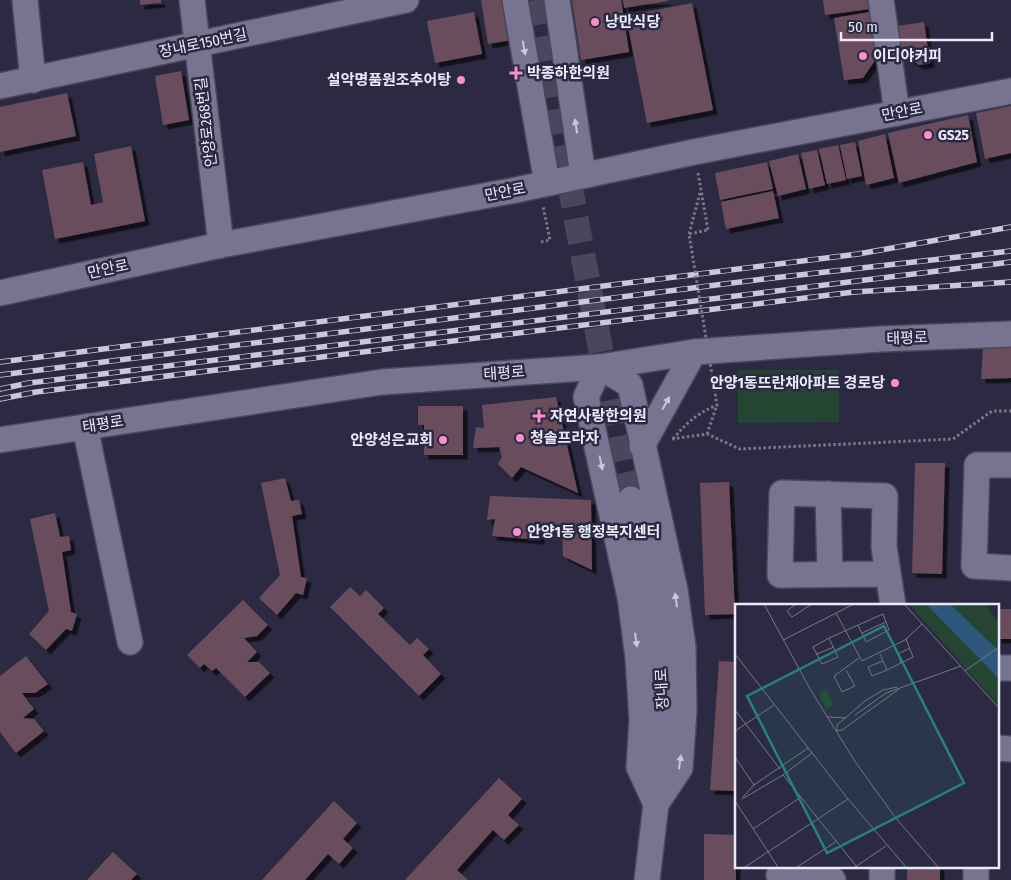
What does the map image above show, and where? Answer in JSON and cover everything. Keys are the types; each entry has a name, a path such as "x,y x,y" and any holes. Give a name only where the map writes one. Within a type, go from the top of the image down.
{"street":[{"path":"25,0 33,80"},
{"name":"안양로268번길","path":"192,0 221,245"},
{"name":"장내로150번길","path":"0,86 196,44 353,6 406,0"},
{"path":"515,0 543,184"},
{"path":"557,0 583,175"},
{"path":"881,0 898,113"},
{"name":"만안로","path":"0,293 221,245 543,184 694,152 1011,91"},
{"name":"태평로","path":"0,440 382,382 600,366 694,352 881,339 1011,334"},
{"path":"642,446 694,352"},
{"path":"600,366 630,385 675,590 683,647 684,711 680,768 656,804 639,767 642,720 638,658 630,597 586,397 600,366"},
{"path":"85,427 130,642"},
{"path":"1011,465 977,466 974,566 1011,568"},
{"path":"888,574 780,575 782,493 885,496 884,547 893,604"},
{"path":"828,494 830,574"},
{"name":"장내로","path":"631,499 660,650 664,715 647,880"},
{"path":"998,668 1011,668"},
{"path":"998,748 1011,749"},
{"path":"779,874 833,880"}],"path":[{"path":"689,234 708,230 694,152"},
{"path":"541,242 550,240 543,184"},
{"path":"701,191 689,234 717,405 707,434"},
{"path":"673,439 686,423 701,412 717,405"},
{"path":"642,446 707,434 740,450 953,439 992,411 1011,411"}],"green space":[{"path":"738,370 839,370 839,422 738,423"}],"building":[{"path":"140,0 161,0 161,3 140,5"},
{"path":"481,0 506,0 512,40 488,44"},
{"path":"572,0 621,0 629,52 581,60"},
{"path":"623,0 668,0 668,1 624,8"},
{"path":"823,0 868,0 870,9 825,15"},
{"path":"692,3 713,110 647,123 626,16"},
{"path":"474,12 482,54 435,63 427,21"},
{"path":"870,12 876,59 863,78 844,80 834,18"},
{"path":"924,22 930,63 919,65 901,53 897,26"},
{"path":"181,71 189,120 163,125 155,76"},
{"path":"67,93 76,136 0,152 0,107"},
{"path":"1011,106 1011,153 985,159 976,113"},
{"path":"968,115 977,162 899,183 888,133"},
{"path":"885,134 894,178 866,185 858,141"},
{"path":"855,142 862,176 847,179 840,145"},
{"path":"838,145 846,180 827,184 819,149"},
{"path":"131,146 145,221 55,239 42,170 83,162 91,205 103,202 94,154"},
{"path":"817,150 825,185 809,189 801,153"},
{"path":"798,154 806,189 778,196 769,161"},
{"path":"767,162 773,189 720,200 715,173"},
{"path":"773,191 779,218 726,229 721,202"},
{"path":"983,347 1011,347 1011,378 981,379"},
{"name":"청솔프라자","path":"556,397 578,493 521,467 512,478 498,464 502,457 499,447 473,448 476,427 484,428 482,405"},
{"name":"안양성은교회","path":"418,406 463,406 463,455 424,455 424,425 418,425"},
{"path":"915,463 945,463 942,574 912,573"},
{"path":"285,478 291,501 299,500 302,514 292,516 301,577 307,578 303,595 296,593 277,615 259,598 280,575 261,483"},
{"path":"729,482 735,614 705,615 700,483"},
{"name":"안양1동 행정복지센터","path":"490,496 591,500 592,570 563,556 562,528 541,527 540,540 492,536 495,519 487,520"},
{"path":"55,513 60,537 69,536 71,550 62,552 71,612 77,614 72,631 66,629 46,650 29,634 49,611 30,519"},
{"path":"350,587 360,596 366,590 384,608 378,614 410,645 417,638 429,649 423,655 441,674 419,696 330,607"},
{"path":"243,600 268,625 257,636 244,638 257,652 247,662 259,662 270,673 245,697 216,668 212,671 204,664 200,668 187,655"},
{"path":"998,609 1011,609 1011,639 998,639"},
{"path":"26,656 48,684 35,693 22,693 34,709 23,718 34,719 44,731 16,753 0,732 0,676"},
{"path":"719,661 735,662 735,791 710,790"},
{"path":"499,778 522,799 508,815 519,825 504,840 493,830 457,870 468,880 405,880"},
{"path":"334,801 357,823 343,839 353,848 339,864 328,854 305,880 262,880"},
{"path":"704,834 735,835 736,880 704,880"},
{"path":"113,852 137,874 131,880 87,880"},
{"path":"907,868 940,868 940,880 907,880"}],"tunnel":[{"path":"535,0 609,394 631,499"}],"railway":[{"path":"0,362 858,254 1011,227"},
{"path":"0,375 764,279 1011,251"},
{"path":"0,389 29,383 1011,262"},
{"path":"0,399 36,392 854,292 1011,282"}],"place":[{"name":"낭만식당","path":"595,22"},
{"name":"이디야커피","path":"863,56"},
{"name":"박종하한의원","path":"516,73"},
{"name":"설악명품원조추어탕","path":"461,80"},
{"name":"GS25","path":"928,135"},
{"name":"안양1동뜨란채아파트 경로당","path":"895,383"},
{"name":"자연사랑한의원","path":"539,416"},
{"name":"청솔프라자","path":"520,438"},
{"name":"안양성은교회","path":"443,440"},
{"name":"안양1동 행정복지센터","path":"517,532"}]}
